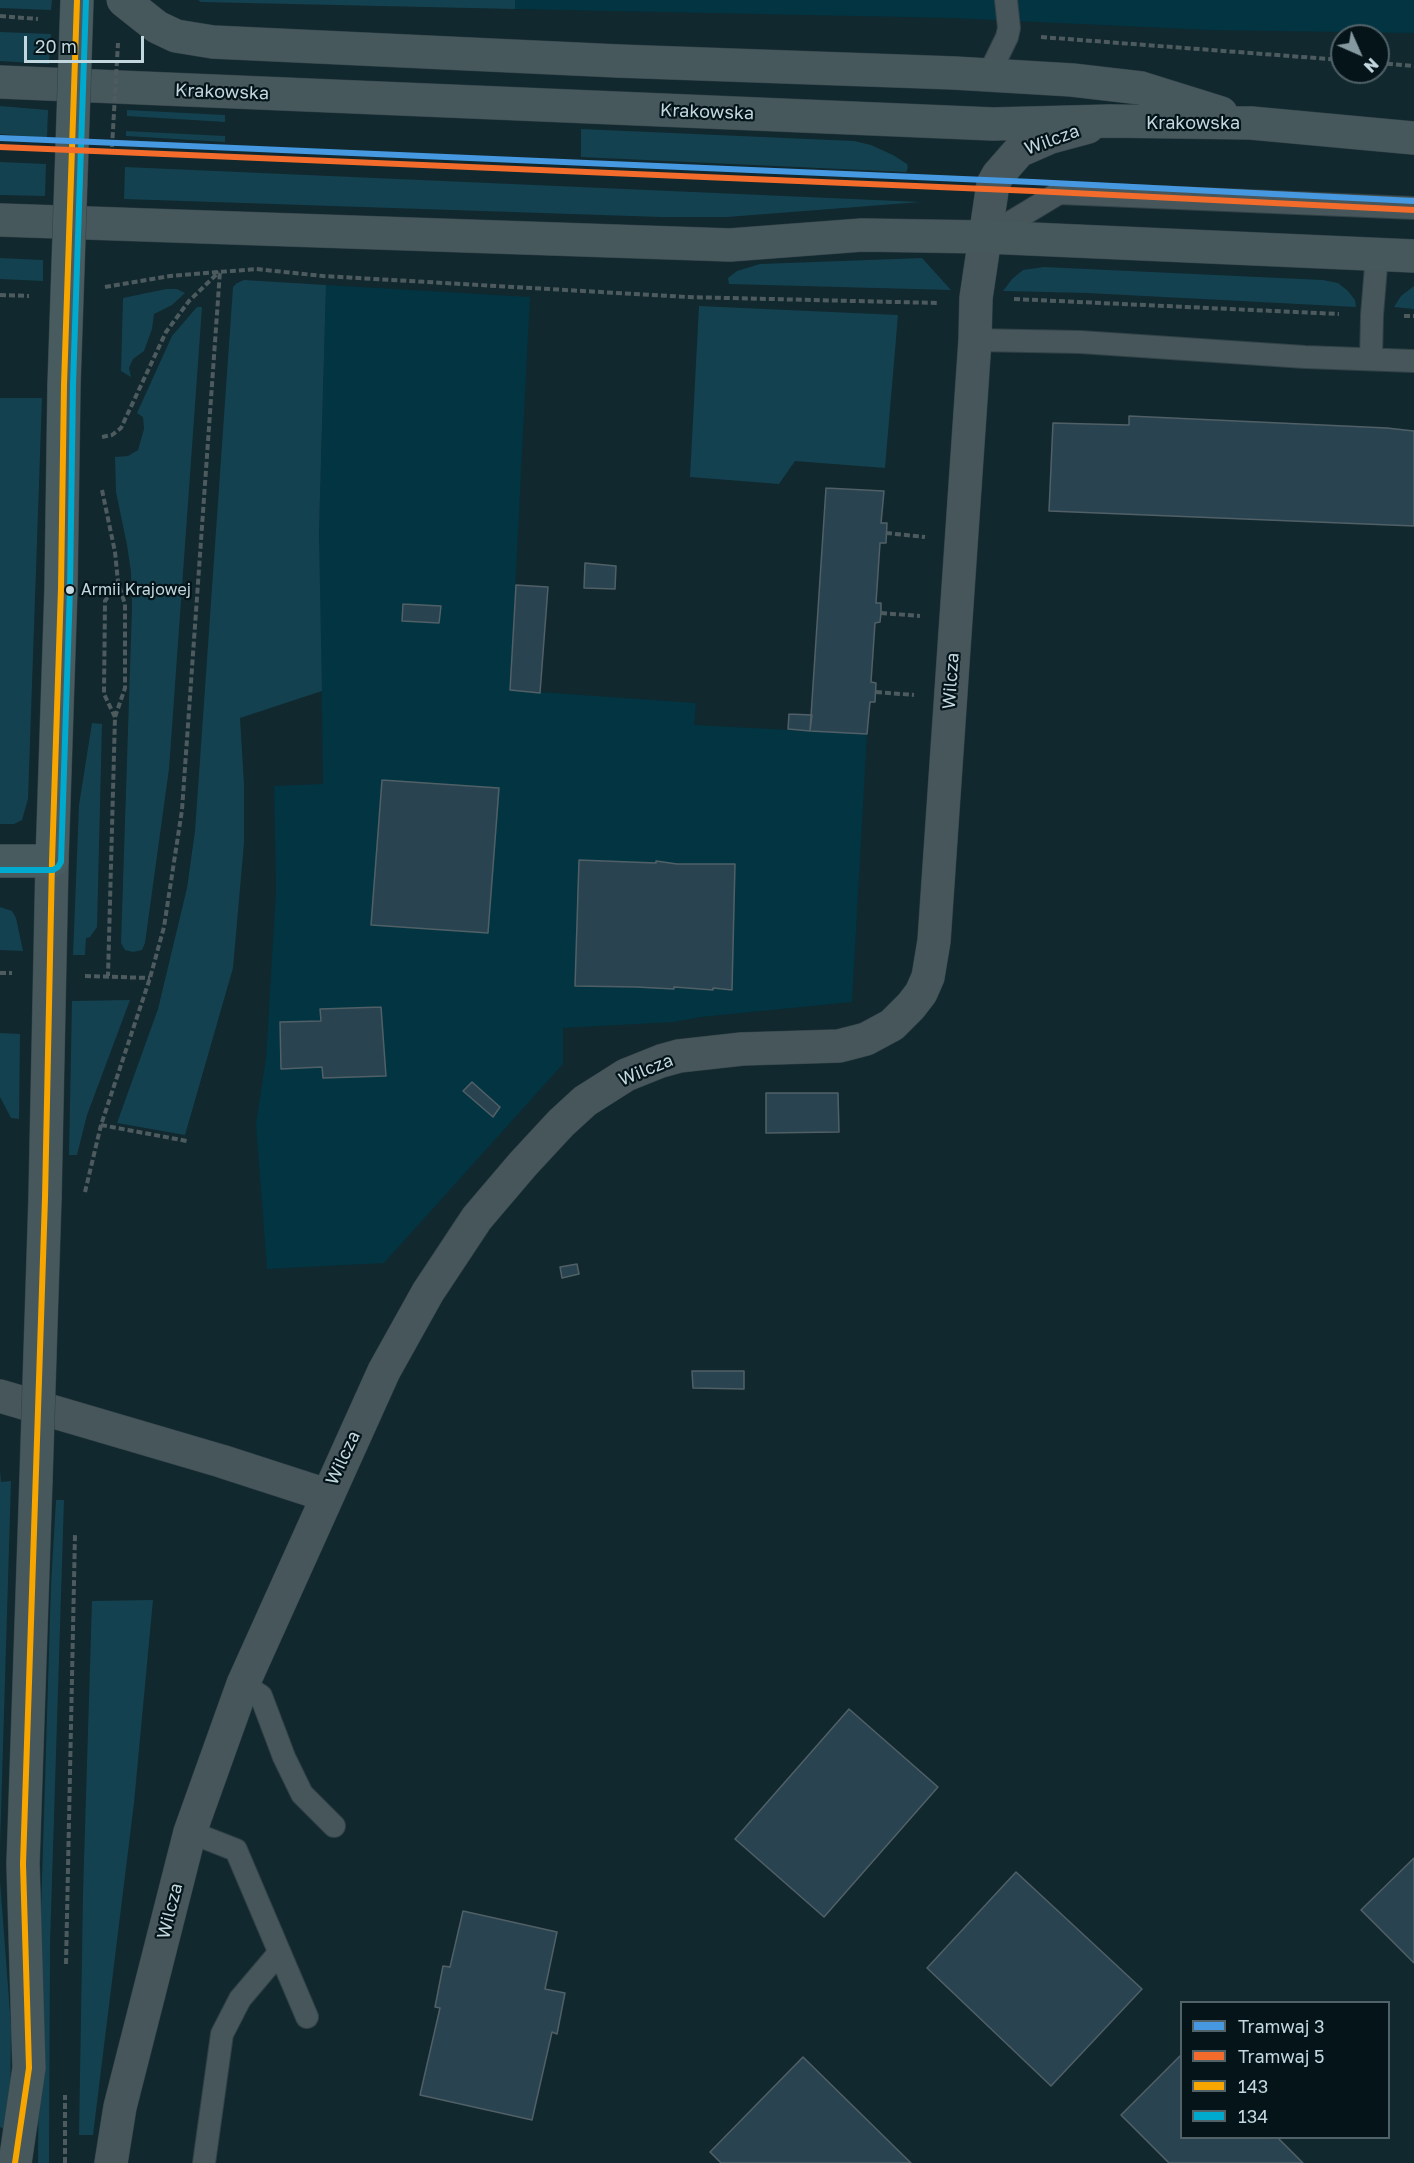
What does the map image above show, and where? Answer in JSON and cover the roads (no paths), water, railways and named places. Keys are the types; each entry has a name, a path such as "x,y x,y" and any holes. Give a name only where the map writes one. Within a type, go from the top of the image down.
{"main road":[{"path":"15,2163 29,2068 23,1864 45,1198 64,385 77,0"},
{"path":"123,0 158,27 176,36 213,42 1072,80 1141,88 1251,123"},
{"name":"Krakowska","path":"0,82 993,124 1110,121 1251,123 1414,138"},
{"path":"0,220 730,245 862,236 986,237 1414,255"},
{"path":"0,861 52,861"}],"street":[{"name":"Wilcza","path":"111,2163 120,2107 190,1832 243,1684 326,1495 384,1371 428,1292 477,1218 523,1164 585,1101 626,1075 679,1056 742,1049 839,1046 866,1039 892,1025 921,993 928,977 934,940 976,298 993,184 1018,151 1051,137 1110,121"},
{"path":"0,1396 221,1461 326,1495"}],"lane":[{"path":"988,76 1007,37 1009,28 1006,0"},
{"path":"986,237 1059,193 1414,208"},
{"path":"1371,359 1377,254"},
{"path":"975,340 1080,342 1305,357 1414,361"},
{"path":"243,1684 261,1696 284,1757 302,1794 333,1826"},
{"path":"190,1832 236,1850 307,2017"},
{"path":"204,2163 222,2034 240,1999 279,1953"}],"tram line":[{"name":"3","path":"0,138 1033,182 1414,201"},
{"name":"5","path":"0,147 1033,191 1414,210"}],"place":[{"name":"Armii Krajowej","path":"70,590"}]}
